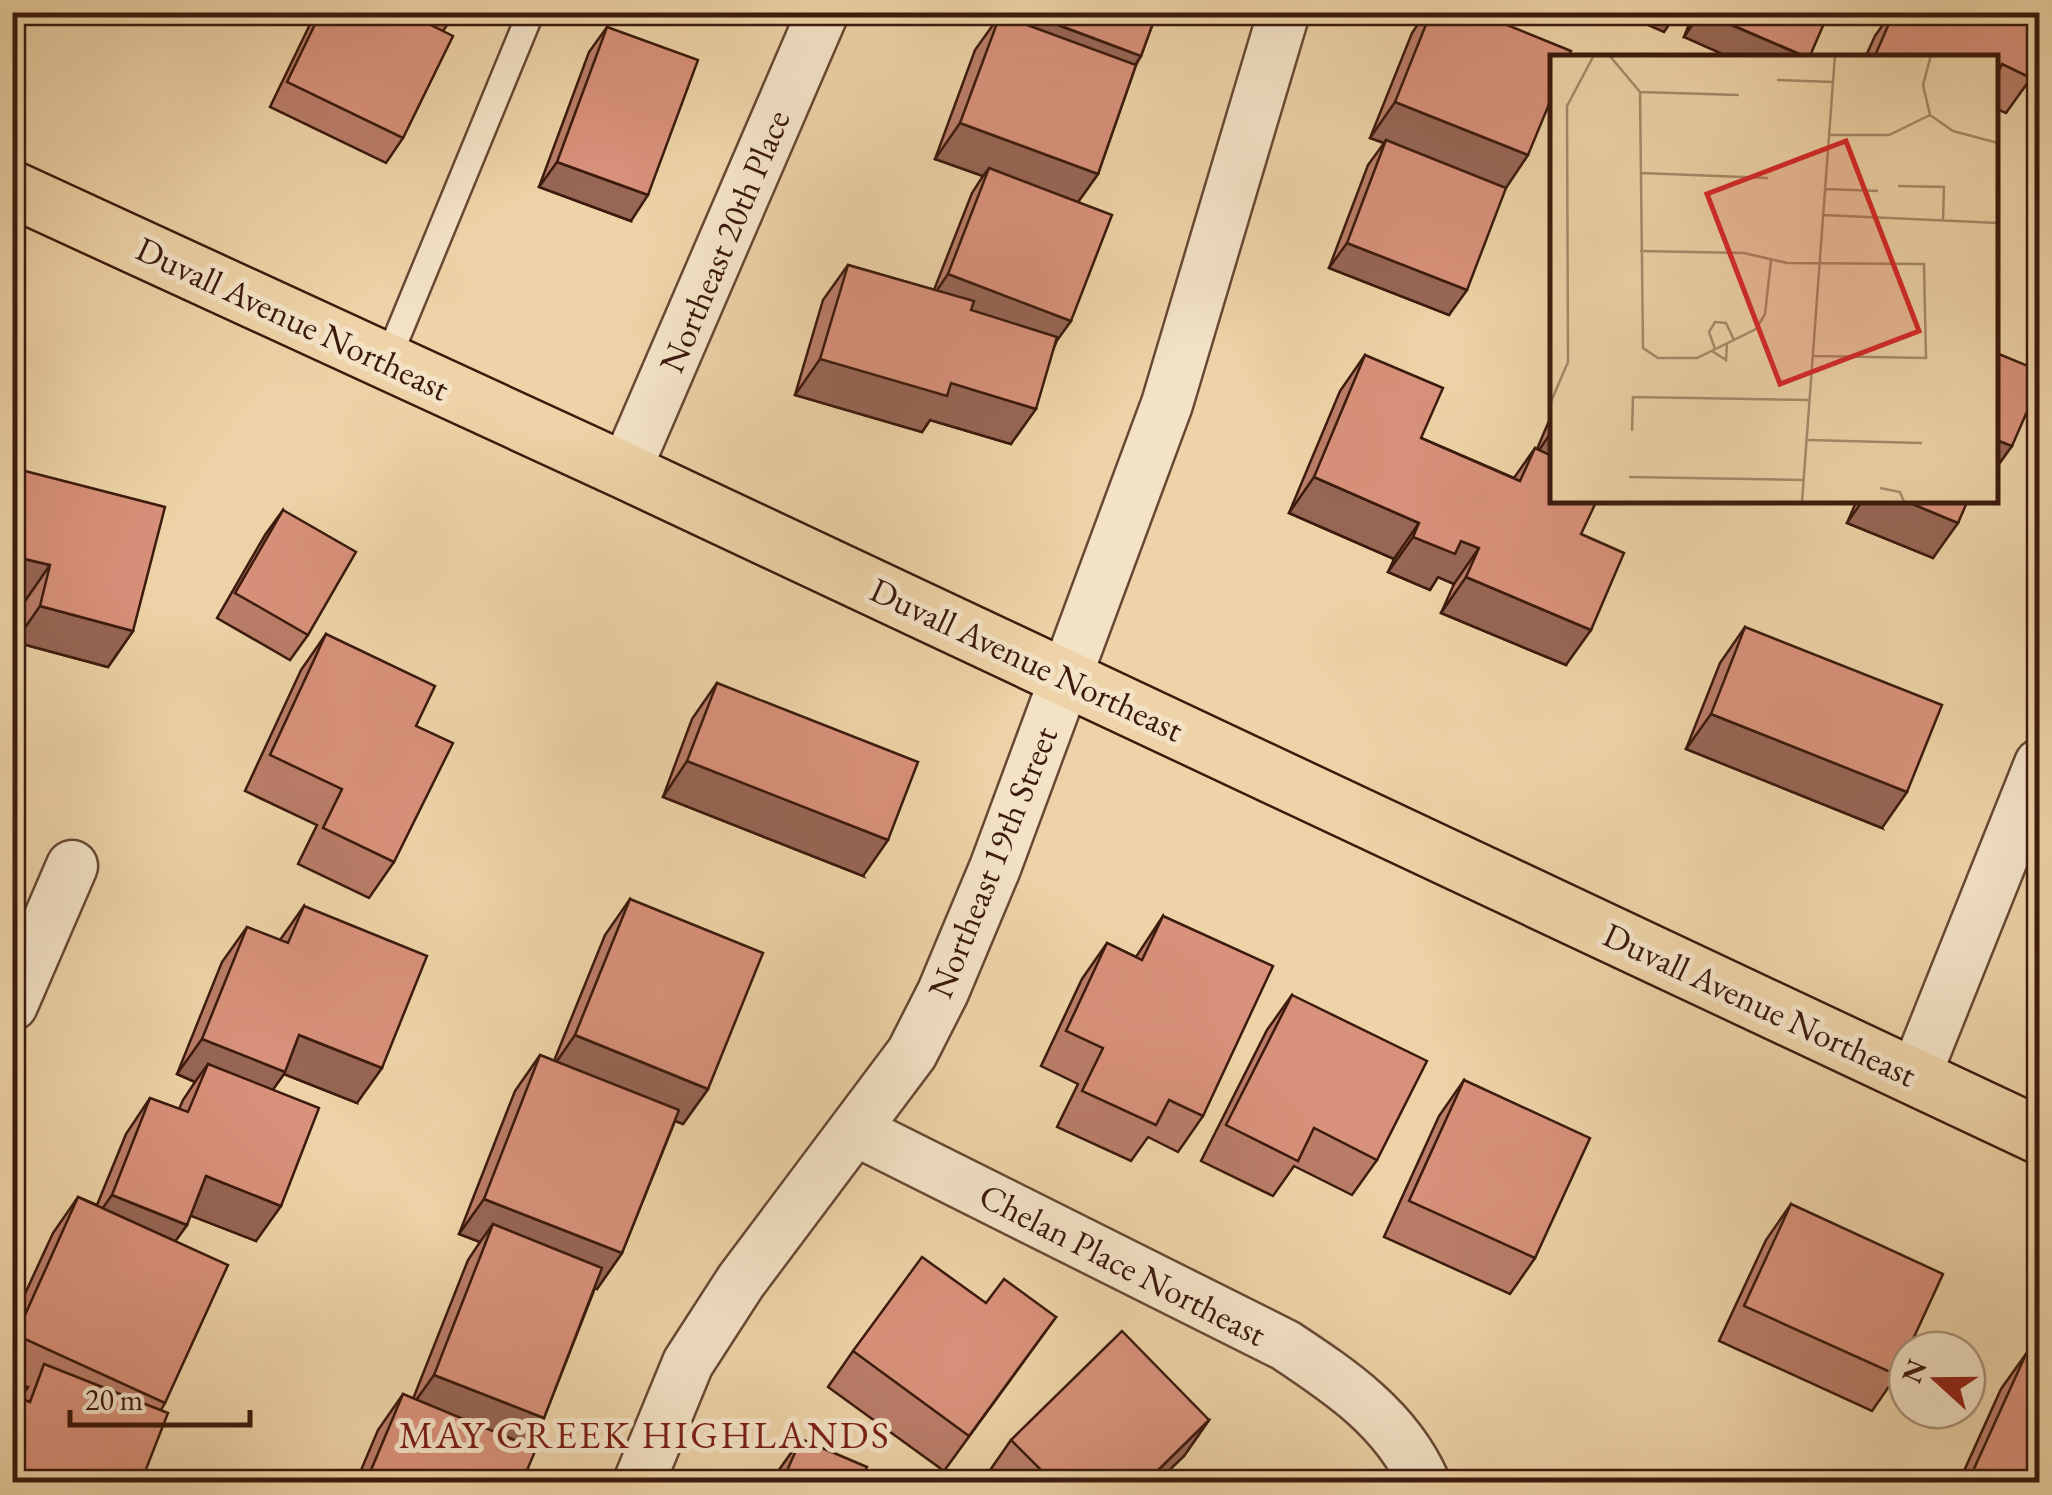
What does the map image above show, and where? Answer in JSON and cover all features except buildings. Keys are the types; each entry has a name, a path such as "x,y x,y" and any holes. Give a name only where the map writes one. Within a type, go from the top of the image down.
{"main road":[{"name":"Duvall Avenue Northeast","path":"12,189 625,470 2040,1136"}],"street":[{"name":"Northeast 20th Place","path":"625,470 823,12"},
{"name":"Northeast 19th Street","path":"638,1482 688,1363 741,1280 912,1052 943,992 995,868 1167,404 1284,12"},
{"path":"1914,1076 2040,764"},
{"path":"12,1005 72,866"},
{"name":"Chelan Place Northeast","path":"855,1130 1284,1345 1337,1379 1380,1416 1415,1463 1424,1482"}],"lane":[{"path":"387,361 531,12"}],"district":[{"name":"MAY CREEK HIGHLANDS","path":"645,1434"}]}
